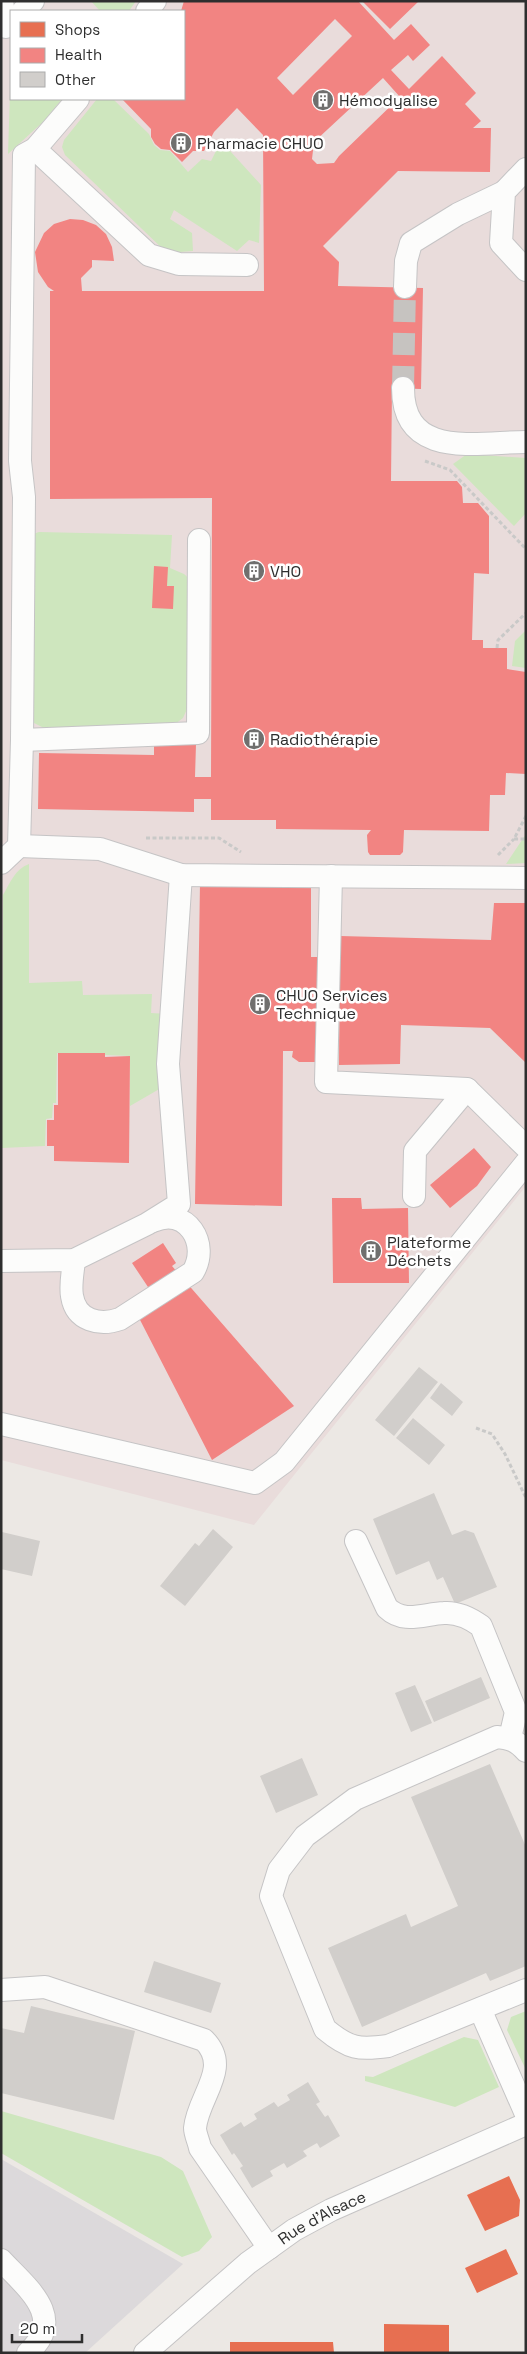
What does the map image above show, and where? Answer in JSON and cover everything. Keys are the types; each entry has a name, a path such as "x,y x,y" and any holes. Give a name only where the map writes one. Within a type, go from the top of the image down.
{"street":[{"path":"2,1 6,27"},
{"path":"24,10 33,1"},
{"path":"1,863 19,846 24,497 20,461 24,155 35,149 77,100"},
{"path":"35,149 149,255 179,264 247,266"},
{"path":"405,287 406,260 411,243 458,214 504,192 526,170"},
{"path":"504,192 501,243 526,270"},
{"path":"403,388 403,403 410,421 432,440 467,445 526,442"},
{"path":"22,740 198,733 199,540"},
{"path":"19,846 100,849 181,875 526,878"},
{"path":"147,1224 179,1204 168,1064 181,875"},
{"path":"332,876 326,1082 467,1089 526,1147"},
{"path":"414,1196 414,1151 467,1089"},
{"path":"1,1424 255,1483 284,1462 526,1163"},
{"path":"1,1261 74,1260 167,1216 177,1217 186,1224 198,1242 200,1253 198,1263 193,1272 120,1319 107,1324 95,1322 85,1317 77,1308 72,1296 74,1260"},
{"path":"356,1541 387,1608 394,1615 408,1618 446,1612 469,1617 480,1626 516,1712 518,1745 497,1737 355,1799 305,1836 279,1870 271,1896 326,2029 342,2042 365,2049 388,2046 526,1990"},
{"path":"1,1990 45,1987 204,2040 213,2049 216,2062 195,2128 200,2148 269,2248"},
{"path":"480,2009 526,2114"},
{"name":"Rue d'Alsace","path":"145,2353 192,2310 294,2230 331,2210 526,2124"},
{"path":"1,2260 34,2295 44,2315 46,2327 37,2344 28,2353"}],"path":[{"path":"420,456 427,463 450,470 526,549"},
{"path":"497,648 498,640 526,613"},
{"path":"526,816 514,839 526,839"},
{"path":"476,1428 492,1434 526,1498"}],"shaded area":[{"path":"1,1 526,1 526,1186 254,1525 1,1460"},
{"path":"1,2159 183,2264 85,2353 1,2353"}],"green space":[{"path":"91,1 136,1 130,10 99,10"},
{"path":"10,93 10,100 61,100 44,121 8,154"},
{"path":"96,100 114,100 149,134 154,145 160,150 170,151 188,172 202,159 211,161 221,141 261,185 259,243 249,240 237,251 174,210 170,219 192,233 193,251 167,253 65,155 62,147 64,140"},
{"path":"467,454 526,458 526,513 514,526 453,464"},
{"path":"39,532 172,535 170,568 184,574 194,583 187,709 183,718 174,725 46,729 32,722 30,535"},
{"path":"526,630 526,668 512,666 515,641"},
{"path":"526,834 526,863 506,864"},
{"path":"29,864 29,983 82,981 83,995 152,994 151,1013 168,1014 168,1084 130,1106 130,1056 57,1053 56,1103 53,1103 52,1118 46,1119 45,1146 2,1148 3,895 16,873"},
{"path":"526,2011 526,2070 507,2030 511,2017"},
{"path":"464,2037 478,2040 499,2087 455,2107 365,2081 365,2076 373,2077"},
{"path":"1,2111 161,2157 183,2171 212,2237 199,2251 182,2257 1,2153"}],"building: Shops":[{"path":"509,2176 520,2200 519,2216 485,2231 467,2195"},
{"path":"506,2249 518,2274 477,2293 465,2268"},
{"path":"384,2324 449,2325 449,2353 384,2353"},
{"path":"230,2342 333,2342 334,2353 230,2353"}],"building: Health":[{"path":"184,1 358,1 394,40 411,24 430,45 413,61 408,55 391,70 409,89 442,56 476,93 465,104 481,121 473,128 491,128 490,172 398,171 323,246 339,262 338,286 423,288 421,389 392,388 391,481 457,481 462,487 463,503 478,503 489,516 489,574 474,573 472,640 483,640 483,648 507,648 507,669 526,672 526,774 506,773 505,795 490,795 489,831 404,830 403,852 400,855 370,855 368,852 367,835 371,830 276,829 276,820 211,820 211,799 194,799 194,812 38,809 39,753 154,755 154,743 196,744 195,777 211,777 212,498 50,499 50,291 54,291 48,287 38,272 35,252 44,233 54,224 70,219 83,220 96,225 106,234 112,247 114,261 92,260 92,267 81,278 82,291 264,291 263,135 237,108 214,132 204,151 193,151 182,162 170,150 161,149 155,144 151,137 151,129 123,100 185,100 185,10 181,10","holes":["335,19 352,36 293,95 277,78","383,78 400,97 334,163 317,164 312,159 314,142"]},
{"path":"362,1 419,1 390,29"},
{"path":"154,566 168,567 167,586 174,586 173,609 152,608"},
{"name":"CHUO Services Technique","path":"200,883 311,885 311,957 322,957 320,1062 299,1062 292,1057 293,1051 283,1051 282,1206 195,1204"},
{"path":"494,903 526,903 526,1063 490,1028 401,1025 400,1064 339,1065 340,936 491,940"},
{"path":"58,1053 105,1053 105,1057 130,1056 129,1163 54,1161 54,1146 47,1146 47,1120 54,1120 54,1105 58,1105"},
{"path":"474,1148 491,1167 477,1186 450,1208 430,1185"},
{"name":"Plateforme Déchets","path":"332,1198 361,1198 362,1209 408,1208 409,1283 333,1283"},
{"path":"163,1243 176,1263 172,1266 294,1406 212,1460 138,1316 158,1302 132,1263"}],"building: Other":[{"path":"419,1367 438,1382 394,1436 375,1420"},
{"path":"441,1383 463,1402 452,1416 430,1398"},
{"path":"413,1418 445,1445 429,1465 396,1438"},
{"path":"434,1493 452,1535 465,1530 474,1533 497,1587 455,1604 443,1577 437,1580 429,1561 396,1575 373,1519"},
{"path":"213,1529 233,1547 185,1606 160,1586 195,1543 199,1546"},
{"path":"2,1532 40,1541 32,1576 1,1569"},
{"path":"481,1677 490,1698 434,1722 425,1701"},
{"path":"415,1685 432,1723 411,1732 395,1693"},
{"path":"302,1758 318,1795 276,1813 260,1776"},
{"path":"490,1764 526,1847 526,1966 490,1981 486,1973 362,2027 328,1948 406,1914 411,1927 458,1906 411,1797"},
{"path":"154,1961 221,1983 211,2013 144,1992"},
{"path":"31,2006 135,2031 114,2120 1,2093 1,2028 24,2033"},
{"path":"308,2082 320,2102 316,2104 325,2117 328,2115 340,2136 320,2148 317,2143 303,2151 307,2156 287,2168 284,2163 270,2171 273,2176 252,2188 240,2168 243,2166 234,2153 232,2155 220,2135 241,2122 244,2127 257,2119 254,2114 274,2102 278,2107 290,2100 287,2095"}],"tunnel":[{"path":"403,388 405,287"}],"place":[{"name":"Hémodyalise","path":"323,100"},
{"name":"Pharmacie CHUO","path":"181,143"},
{"name":"VHO","path":"254,571"},
{"name":"Radiothérapie","path":"254,739"},
{"name":"CHUO Services Technique","path":"260,1004"},
{"name":"Plateforme Déchets","path":"371,1251"}]}
